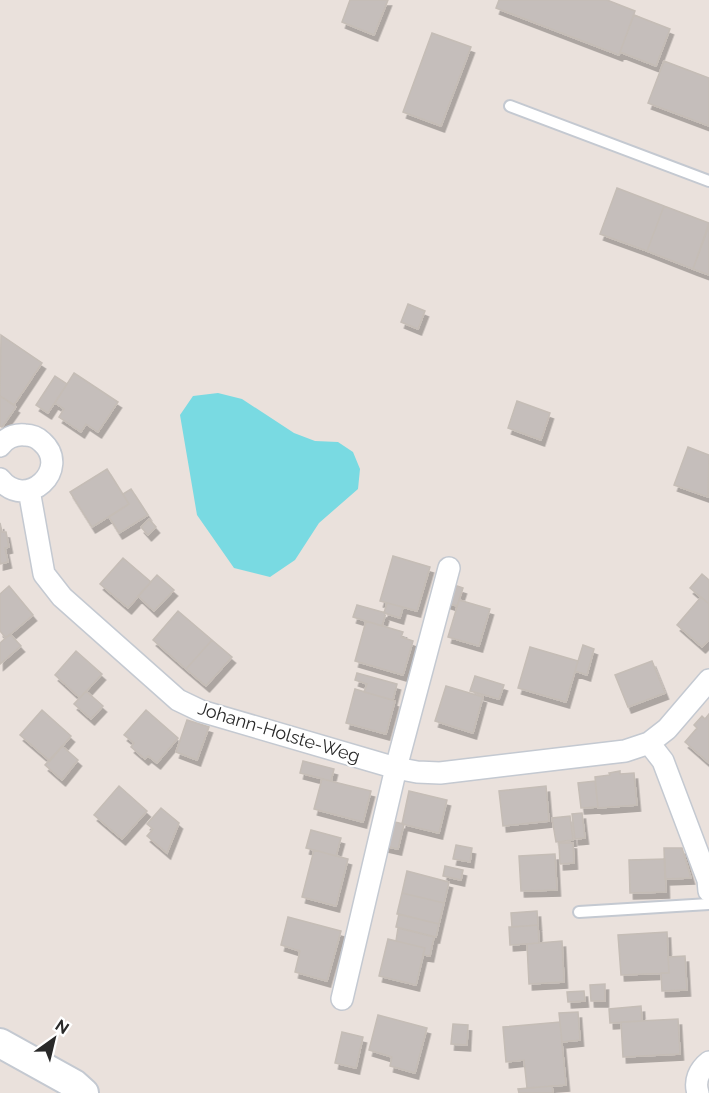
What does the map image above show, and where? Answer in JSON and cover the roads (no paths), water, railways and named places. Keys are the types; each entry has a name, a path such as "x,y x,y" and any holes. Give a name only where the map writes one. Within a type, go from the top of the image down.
{"main road":[{"path":"0,1043 74,1084 84,1093"}],"street":[{"path":"0,446 11,436 30,435 45,445 50,453 51,463 50,472 38,487 29,490 20,491 11,488 0,479"},
{"name":"Johann-Holste-Weg","path":"29,490 44,574 62,597 178,700 201,711 396,768 417,772 440,772 625,751 650,743 667,729 709,680"},
{"path":"342,999 396,768 449,568"},
{"path":"650,743 663,761 708,880 709,891"},
{"path":"698,1093 697,1079 700,1071 709,1062"}],"lane":[{"path":"510,106 709,181"},
{"path":"579,912 709,904"}],"water":[{"path":"218,393 242,399 294,433 315,441 338,442 353,452 360,469 358,489 319,523 295,560 270,577 234,568 197,515 180,415 193,396"}]}
